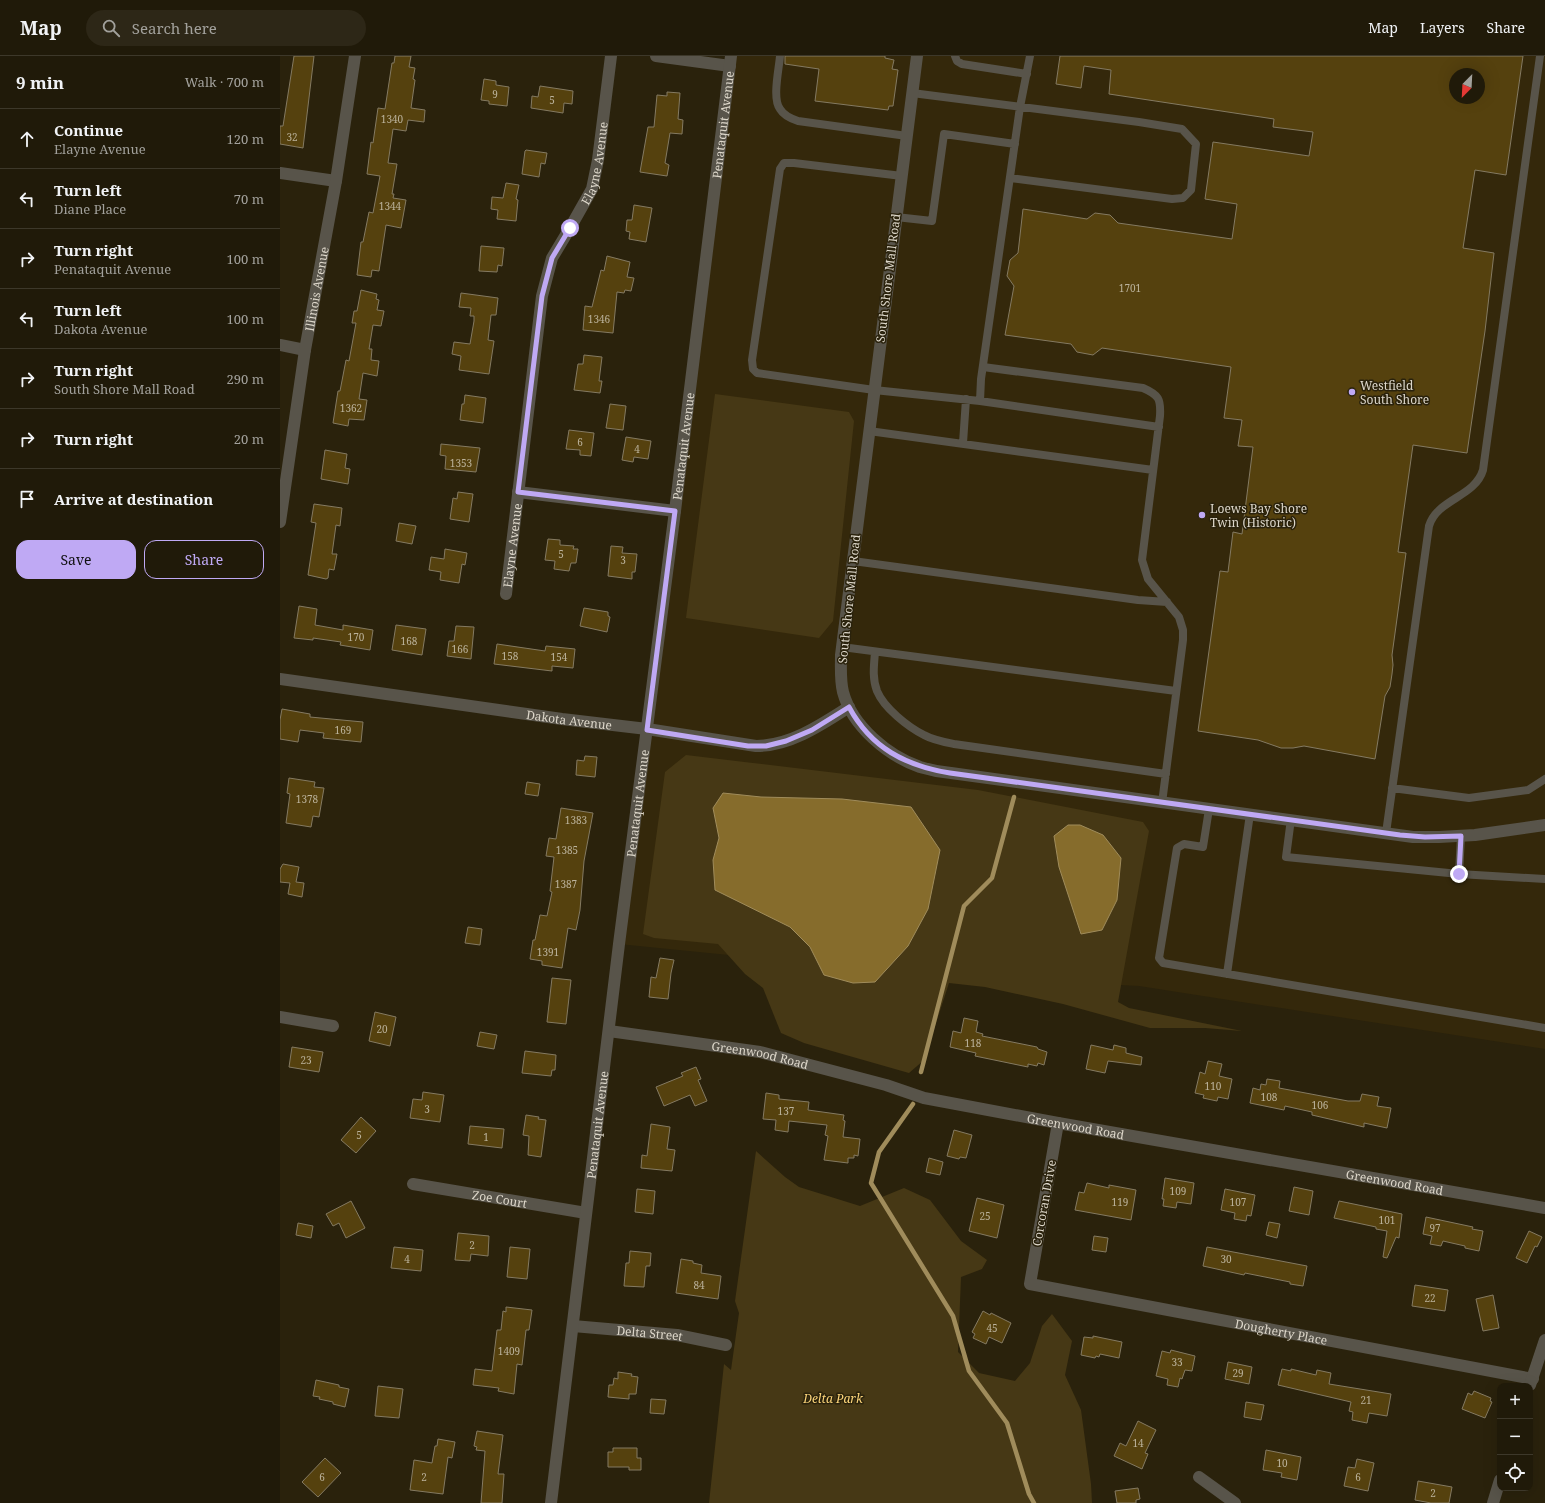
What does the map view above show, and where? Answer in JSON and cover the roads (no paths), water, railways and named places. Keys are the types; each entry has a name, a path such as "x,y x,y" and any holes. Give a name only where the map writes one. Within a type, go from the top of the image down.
{"street":[{"name":"Illinois Avenue","path":"280,522 305,350 336,181 356,56"},
{"name":"Elayne Avenue","path":"506,594 542,296 552,258 592,189 598,160 611,56"},
{"path":"656,56 731,61"},
{"name":"South Shore Mall Road","path":"917,56 842,647 841,667 843,691 849,707 861,725 880,745 898,758 921,767 950,773 1162,803 1425,837 1489,834 1545,825"},
{"name":"Penataquit Avenue","path":"551,1503 619,944 731,61"},
{"path":"280,173 336,181"},
{"path":"280,345 305,350"},
{"path":"518,492 675,511"},
{"name":"Dakota Avenue","path":"280,680 647,730 748,746 766,746 786,741 812,730 849,707"},
{"path":"280,1017 333,1026"},
{"name":"Greenwood Road","path":"609,1031 760,1052 886,1085 924,1098 1058,1123 1545,1208"},
{"name":"Corcoran Drive","path":"1030,1284 1058,1123"},
{"name":"Zoe Court","path":"413,1184 586,1213"},
{"name":"Dougherty Place","path":"1030,1284 1531,1382"},
{"name":"Delta Street","path":"573,1326 678,1334 726,1345"},
{"path":"1531,1382 1545,1340"},
{"path":"1199,1478 1235,1503"},
{"path":"1493,1503 1497,1490"}],"lane":[{"path":"780,56 776,101 780,110 789,118 798,121 907,136"},
{"path":"955,56 957,61 962,64 1027,74"},
{"path":"980,401 983,367 1020,108 1030,56"},
{"path":"1386,833 1431,521 1440,509 1475,484 1483,470 1540,56"},
{"path":"912,93 1139,122 1182,129 1196,144 1191,190 1183,198 1172,199 1010,178"},
{"path":"896,217 932,221 944,134 1015,144"},
{"path":"902,176 784,163 780,169 752,360 753,369 757,374 874,390 966,399 1159,427"},
{"path":"983,367 1143,388 1154,393 1159,400 1161,406 1159,427 1142,560 1148,579 1179,617 1183,630 1183,640 1162,803"},
{"path":"963,443 966,399"},
{"path":"869,430 1153,470"},
{"path":"853,561 1138,600 1167,602"},
{"path":"842,647 1176,692"},
{"path":"875,652 873,673 877,692 888,709 924,736 954,744 1166,774"},
{"path":"1392,788 1469,798 1528,790 1545,779"},
{"path":"1209,809 1203,847 1184,844 1177,848 1159,958 1163,963 1545,1028"},
{"path":"1227,974 1250,814"},
{"path":"1291,819 1286,857 1459,874 1545,879"},
{"path":"1459,874 1461,836"}],"waterway":[{"path":"921,1072 964,906 992,878 1014,797"},
{"path":"913,1104 879,1152 871,1183 953,1316 969,1371 1007,1423 1029,1494 1034,1503"}],"place":[{"name":"Westfield South Shore","path":"1352,392"},
{"name":"Loews Bay Shore Twin (Historic)","path":"1202,515"}],"park label":[{"name":"Delta Park","path":"833,1398"}]}
